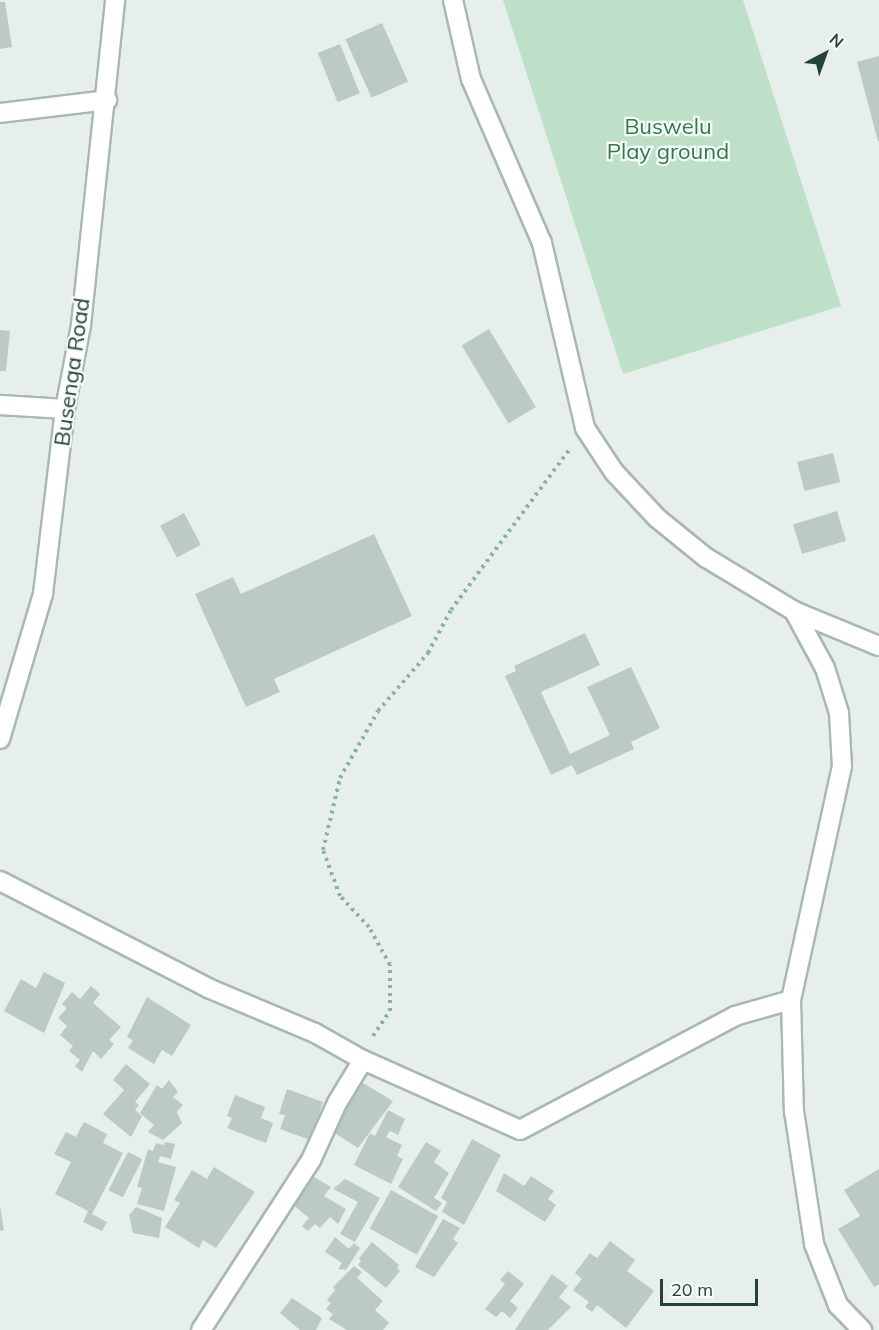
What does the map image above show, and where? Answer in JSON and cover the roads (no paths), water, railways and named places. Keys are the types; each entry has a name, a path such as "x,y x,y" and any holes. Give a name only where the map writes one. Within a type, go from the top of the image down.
{"street":[{"name":"Busenga Road","path":"0,739 43,594 65,409 81,325 115,0"},
{"path":"453,0 471,79 542,243 585,428 614,472 657,518 705,556 794,611 879,646"},
{"path":"0,113 106,100"},
{"path":"0,405 65,409"},
{"path":"794,611 825,668 839,713 842,766 791,1000 794,1111 814,1244 838,1305 862,1330"},
{"path":"0,881 92,932 208,988 315,1033 360,1058 520,1130 735,1016 791,1000"},
{"path":"201,1330 310,1160 360,1058"}],"park label":[{"name":"Buswelu Play ground","path":"668,138"}]}
